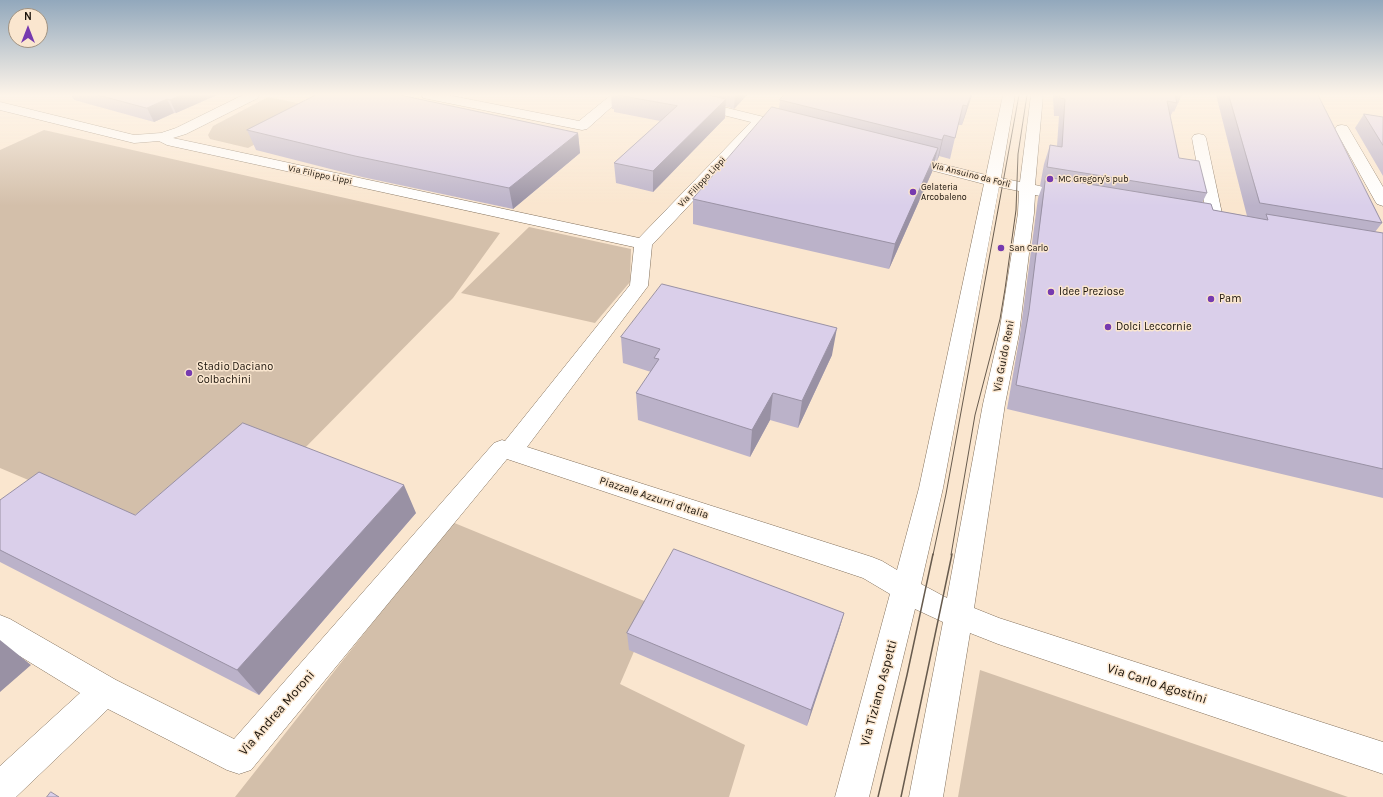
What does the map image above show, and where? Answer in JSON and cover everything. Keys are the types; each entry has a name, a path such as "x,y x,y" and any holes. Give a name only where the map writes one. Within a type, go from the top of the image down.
{"street":[{"name":"Via Filippo Lippi","path":"103,132 134,140 162,137 167,142 643,244 749,132"},
{"path":"162,137 177,132"},
{"path":"906,590 930,488 1002,132"},
{"name":"Via Guido Reni","path":"945,610 994,404 1009,334 1026,213 1033,132"},
{"path":"1344,132 1383,201"},
{"path":"1199,138 1215,223"},
{"name":"Via Ansuino da Forlì","path":"892,155 992,181 1083,200"},
{"name":"Piazzale Azzurri d'Italia","path":"643,244 639,286 511,451 872,569 906,590 945,610"},
{"name":"Via Andrea Moroni","path":"0,628 105,691 239,758 502,449"},
{"name":"Via Tiziano Aspetti","path":"852,797 906,590"},
{"path":"926,797 945,610"},
{"name":"Via Carlo Agostini","path":"945,610 998,631 1383,758"},
{"path":"0,789 105,691"}],"shaded area":[{"name":"Stadio Daciano Colbachini","path":"39,132 54,132 500,233 453,298 294,459 161,536 0,468 0,150"},
{"path":"210,132 277,132 248,148 210,139 208,135"},
{"path":"529,227 631,249 630,282 595,323 461,293"},
{"path":"452,522 654,605 620,684 745,745 729,797 235,797"},
{"path":"980,670 1348,797 958,797"}],"building":[{"path":"256,132 578,133 509,188 355,156"},
{"path":"648,132 692,132 653,171 614,163"},
{"path":"750,132 874,132 938,148 895,244 693,199"},
{"path":"910,132 956,132 955,138 944,135 942,140"},
{"path":"1063,132 1174,132 1179,158 1199,161 1207,193 1047,167 1050,145 1062,147"},
{"path":"1240,132 1337,132 1382,223 1260,203"},
{"path":"1375,132 1383,132 1383,145"},
{"path":"1046,177 1211,204 1213,210 1268,220 1266,214 1383,233 1383,469 1016,385 1029,311"},
{"path":"662,284 837,328 802,401 773,393 752,430 636,393 659,359 654,358 660,349 621,337"},
{"path":"243,423 404,485 237,670 0,550 0,500 39,472 135,515"},
{"path":"674,549 844,613 811,710 627,633"},
{"path":"51,792 59,797 47,797"}],"tram line":[{"path":"933,555 946,494 1012,132"},
{"path":"951,555 975,415 1000,319 1005,289 1016,210 1018,154 1021,132"},
{"path":"878,797 907,675 933,554"},
{"path":"901,797 952,554"}],"place":[{"name":"MC Gregory's pub","path":"1050,179"},
{"name":"Gelateria Arcobaleno","path":"913,192"},
{"name":"San Carlo","path":"1001,248"},
{"name":"Idee Preziose","path":"1051,292"},
{"name":"Pam","path":"1211,299"},
{"name":"Dolci Leccornie","path":"1108,327"},
{"name":"Stadio Daciano Colbachini","path":"189,373"}]}
